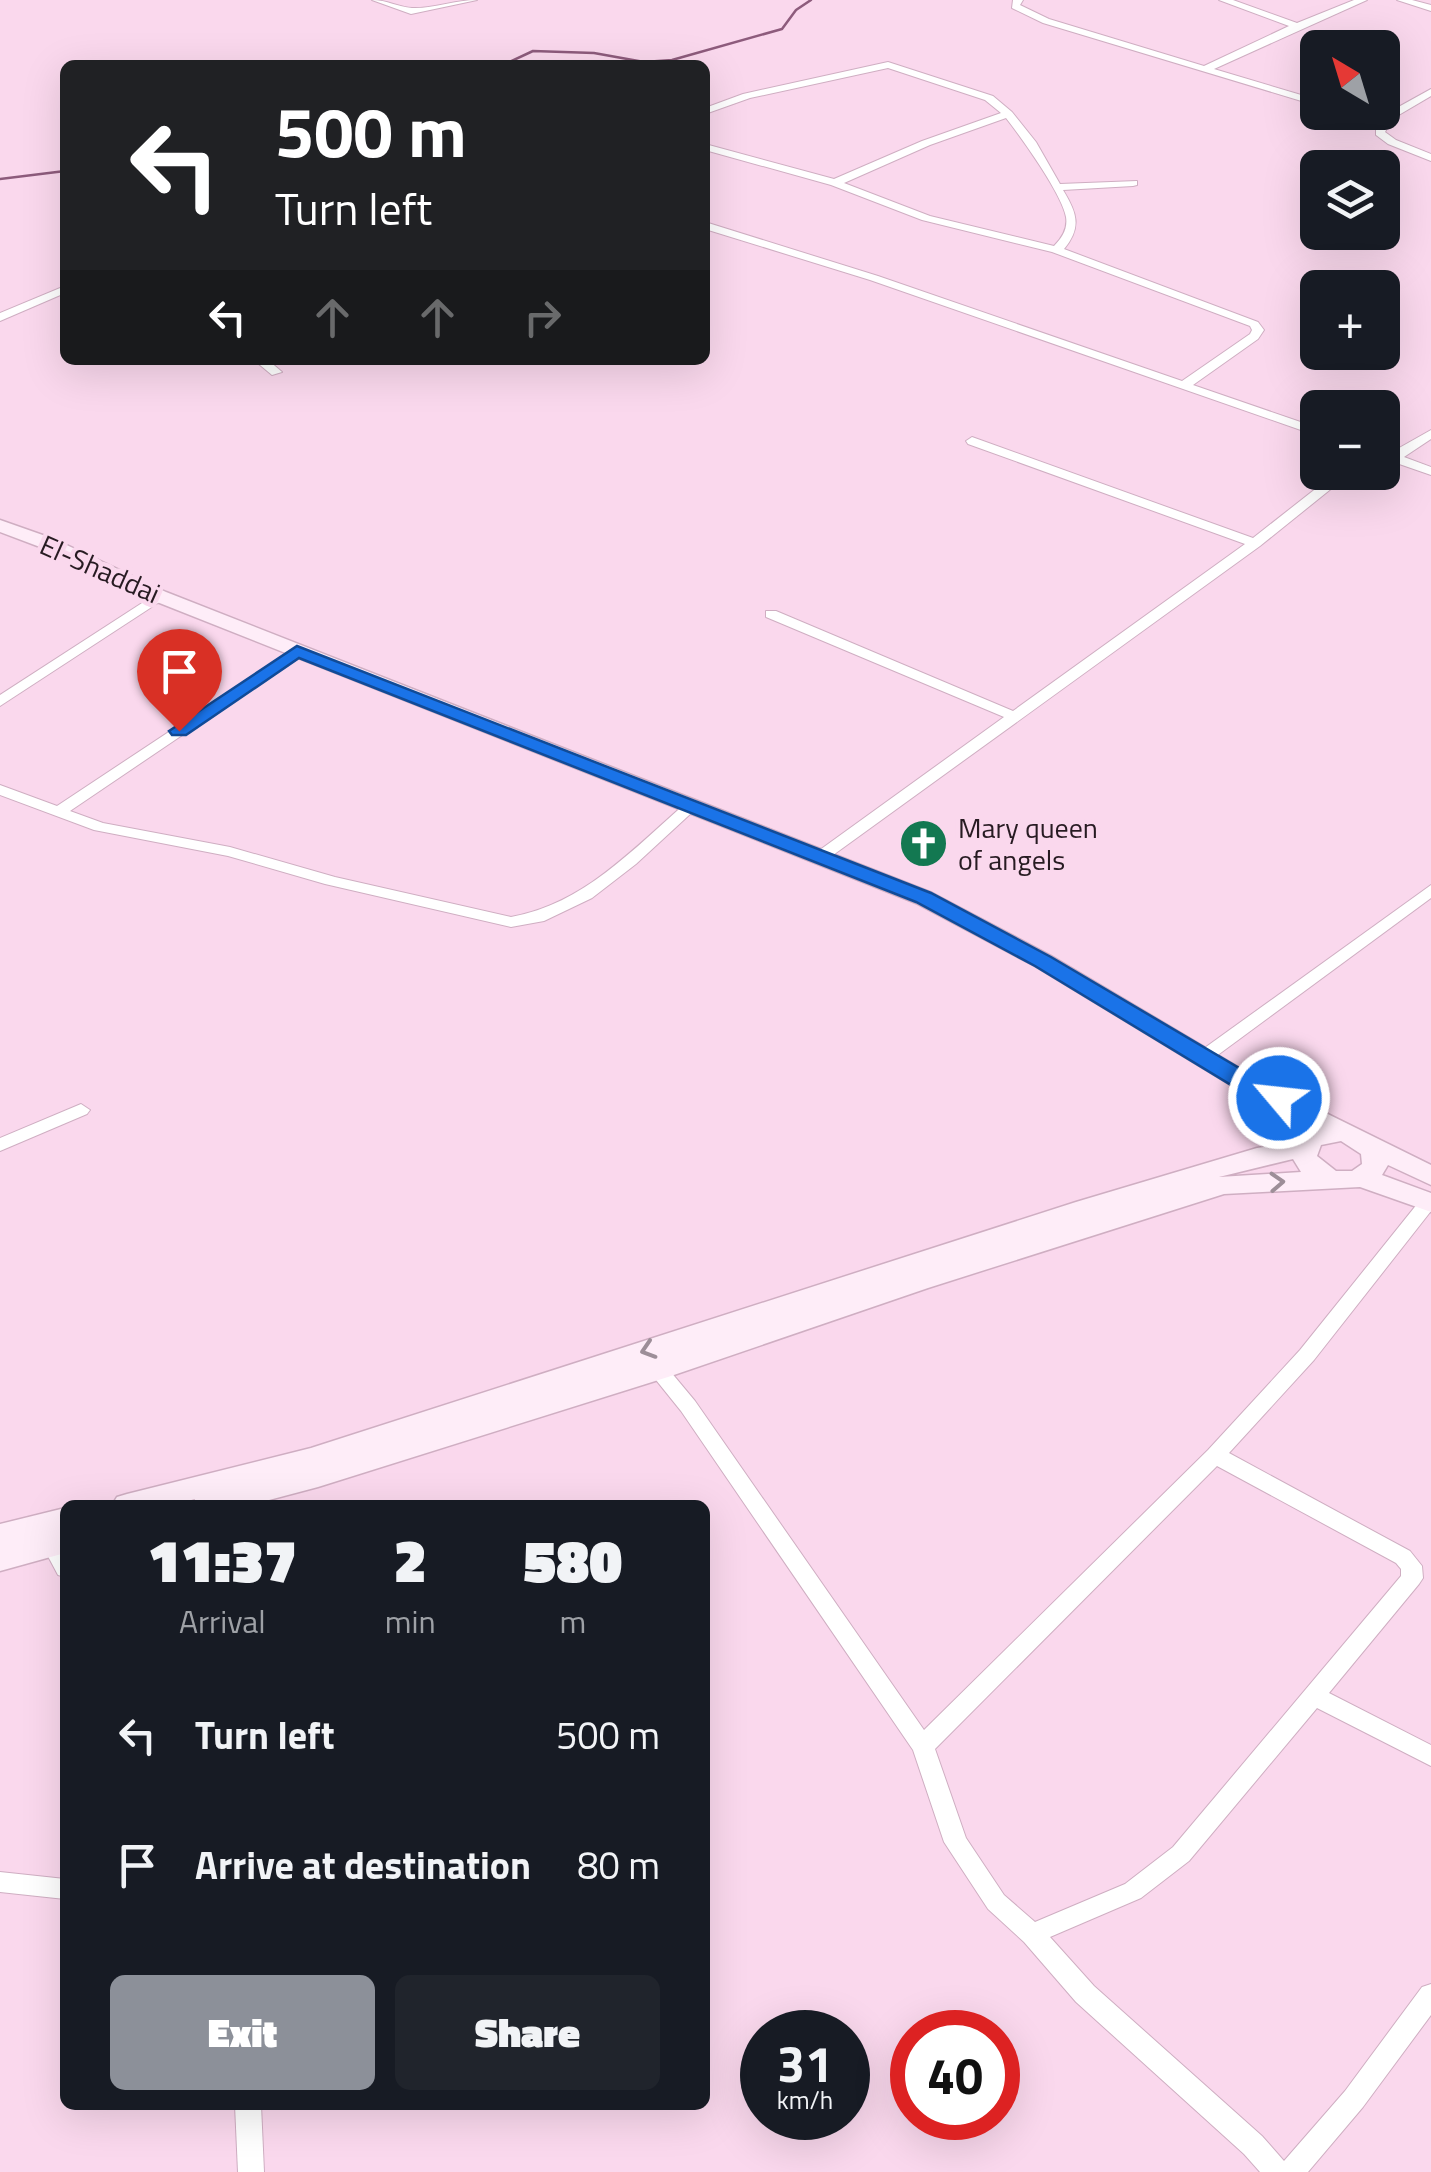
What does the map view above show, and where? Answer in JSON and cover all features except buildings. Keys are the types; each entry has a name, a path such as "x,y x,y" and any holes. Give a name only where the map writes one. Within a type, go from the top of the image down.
{"street":[{"path":"377,0 411,11 472,0"},
{"path":"1018,0 1015,6 1030,15 1300,98"},
{"path":"1224,0 1297,26"},
{"path":"1203,70 1362,0"},
{"path":"1402,0 1431,8"},
{"path":"710,109 747,96 888,65 989,98 1008,114 1060,187 1074,221 1068,238 1056,250"},
{"path":"1400,110 1431,92"},
{"path":"836,183 955,132 1008,114"},
{"path":"1380,130 1392,142 1431,158"},
{"path":"710,148 836,183 926,218 1056,250 1254,324 1258,330 1254,336 1182,386"},
{"path":"1060,187 1133,183"},
{"path":"710,227 892,284 1300,426"},
{"path":"0,317 60,291"},
{"path":"267,365 276,372"},
{"path":"1400,449 1431,434"},
{"path":"972,442 1256,543"},
{"path":"1400,459 1431,470"},
{"path":"822,855 1256,543 1323,490"},
{"name":"El-Shaddai","path":"0,526 48,543 159,596 924,898 1205,1056 1254,1088 1344,1133"},
{"path":"0,702 159,596"},
{"path":"771,614 1013,716"},
{"path":"61,810 297,651"},
{"path":"0,790 61,810 98,828 230,852 331,882 510,922 535,920 574,905 692,805"},
{"path":"1205,1056 1431,890"},
{"path":"1254,1088 1304,1147 1307,1163 1330,1178"},
{"path":"0,1145 81,1110"},
{"path":"151,1500 315,1467 658,1370 1104,1202 1304,1147 1320,1134 1344,1133 1369,1145 1430,1194"},
{"path":"1362,1178 1375,1167 1369,1145"},
{"path":"221,1500 913,1274 1223,1185 1362,1178 1430,1194"},
{"path":"923,1746 1215,1455 1307,1354 1430,1194"},
{"path":"658,1370 700,1422 923,1746 956,1842 996,1902 1032,1934 1068,1978 1230,2124 1276,2172"},
{"path":"1032,1934 1133,1891 1180,1854 1412,1578 1403,1557 1215,1455"},
{"path":"0,1536 60,1544"},
{"path":"0,1558 60,1544"},
{"path":"1314,1696 1431,1756"},
{"path":"0,1882 60,1888"},
{"path":"1291,2172 1354,2099 1431,1996"},
{"path":"248,2110 251,2172"}],"waterway":[{"path":"672,60 782,29 796,10 811,0"},
{"path":"514,60 533,51 594,53 633,60"},
{"path":"0,179 60,172"}],"place":[{"name":"Mary queen of angels","path":"923,844"}],"route":[{"path":"179,731 297,651 924,898 1043,962 1254,1088 1279,1098"}]}
